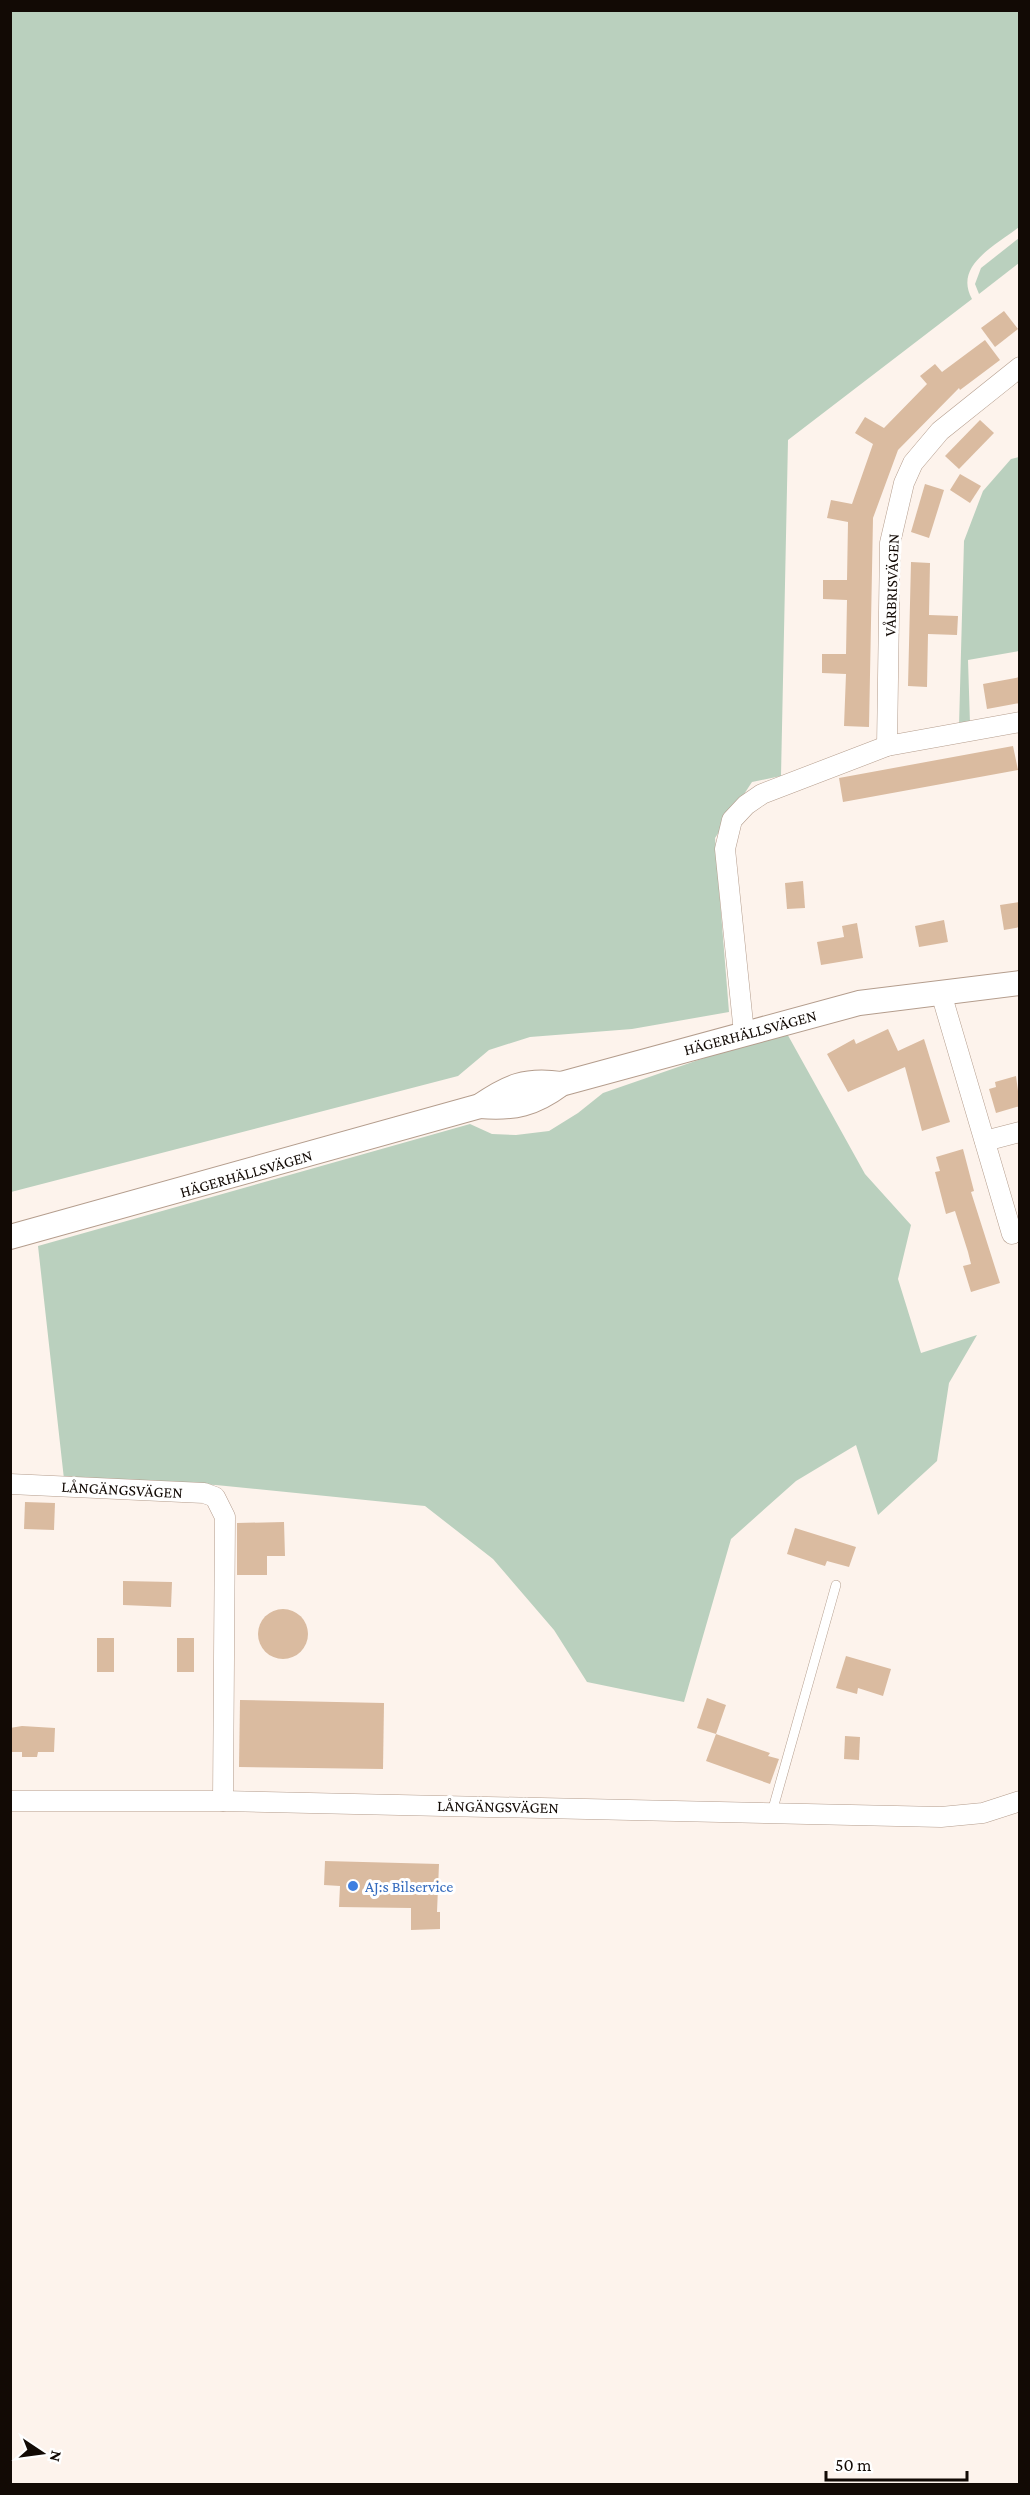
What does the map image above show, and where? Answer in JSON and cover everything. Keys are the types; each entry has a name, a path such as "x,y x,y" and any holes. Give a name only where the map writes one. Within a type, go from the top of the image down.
{"street":[{"name":"VÅRBRISVÄGEN","path":"887,746 890,543 904,483 913,464 940,431 1020,367"},
{"path":"744,1033 725,849 732,820 746,805 762,794 887,746 1020,722"},
{"name":"HÄGERHÄLLSVÄGEN","path":"10,1237 480,1106 501,1091 536,1080 561,1084 859,1003 1020,983"},
{"path":"941,993 1012,1234"},
{"path":"985,1141 1020,1132"},
{"name":"LÅNGÄNGSVÄGEN","path":"10,1484 192,1492 215,1497 225,1517 223,1801"},
{"name":"LÅNGÄNGSVÄGEN","path":"10,1801 223,1801 961,1817 983,1813 1020,1801"}],"lane":[{"path":"772,1812 836,1585"}],"green space":[{"path":"10,11 1019,11 1019,227 989,249 973,266 968,276 968,287 972,299 788,440 781,776 752,782 715,838 729,1012 632,1029 530,1037 489,1050 458,1076 11,1192"},
{"path":"1019,238 1019,263 979,294 975,284 981,268"},
{"path":"1019,457 1019,651 968,660 970,724 959,726 964,541 983,491 1011,459"},
{"path":"785,1030 865,1174 911,1225 898,1279 921,1353 977,1335 949,1383 937,1461 878,1515 856,1445 796,1481 731,1539 684,1702 587,1682 554,1630 493,1559 425,1506 216,1485 64,1479 38,1246 470,1124 492,1134 516,1135 549,1131 578,1113 603,1093"}],"building":[{"path":"1004,311 1018,329 995,347 981,328"},
{"path":"985,340 1000,360 960,390 959,388 898,450 873,518 869,727 844,726 846,674 822,673 822,654 846,654 847,600 823,599 823,580 847,580 848,522 827,518 831,500 852,504 873,444 855,433 865,417 884,428 927,384 920,376 935,364 942,372"},
{"path":"980,420 994,433 959,469 945,456"},
{"path":"960,474 981,486 970,503 950,490"},
{"path":"925,484 944,490 929,538 911,532"},
{"path":"911,562 930,563 929,615 958,616 957,635 928,634 927,687 908,686"},
{"path":"1020,677 1020,703 987,709 983,684"},
{"path":"1013,746 1018,770 843,802 839,778"},
{"path":"803,881 805,908 787,909 785,883"},
{"path":"1020,902 1020,927 1004,930 1000,905"},
{"path":"944,920 948,942 919,947 915,926"},
{"path":"857,923 863,958 821,965 817,942 844,937 842,926"},
{"path":"888,1029 898,1051 924,1039 950,1122 922,1131 905,1067 848,1092 827,1054 854,1039 856,1044"},
{"path":"1016,1076 1020,1106 996,1113 989,1089 996,1087 995,1082"},
{"path":"963,1149 974,1191 971,1192 1000,1283 971,1292 963,1266 971,1264 968,1252 955,1211 946,1214 935,1172 940,1171 936,1157"},
{"path":"25,1502 55,1503 54,1530 24,1529"},
{"path":"284,1522 285,1556 267,1556 267,1575 237,1575 237,1523"},
{"path":"795,1528 856,1547 849,1567 827,1561 825,1566 787,1554"},
{"path":"123,1581 172,1582 171,1607 123,1605"},
{"path":"278,1609 288,1609 301,1616 308,1629 308,1639 301,1652 288,1659 278,1659 269,1655 262,1648 258,1639 258,1629 262,1620 269,1613"},
{"path":"97,1638 114,1638 114,1672 97,1672"},
{"path":"177,1638 194,1638 194,1672 177,1672"},
{"path":"846,1656 891,1669 883,1696 858,1688 857,1694 836,1688"},
{"path":"707,1698 726,1705 716,1734 697,1728"},
{"path":"240,1700 384,1703 383,1769 239,1767"},
{"path":"22,1726 55,1728 54,1752 38,1752 37,1757 22,1757 22,1752 10,1752 10,1728"},
{"path":"716,1734 770,1753 768,1756 779,1759 770,1784 706,1761"},
{"path":"845,1736 860,1737 859,1760 844,1759"},
{"path":"325,1861 439,1864 437,1912 440,1912 440,1929 411,1930 411,1908 339,1907 340,1886 324,1885"}],"place":[{"name":"AJ:s Bilservice","path":"353,1886"}]}
